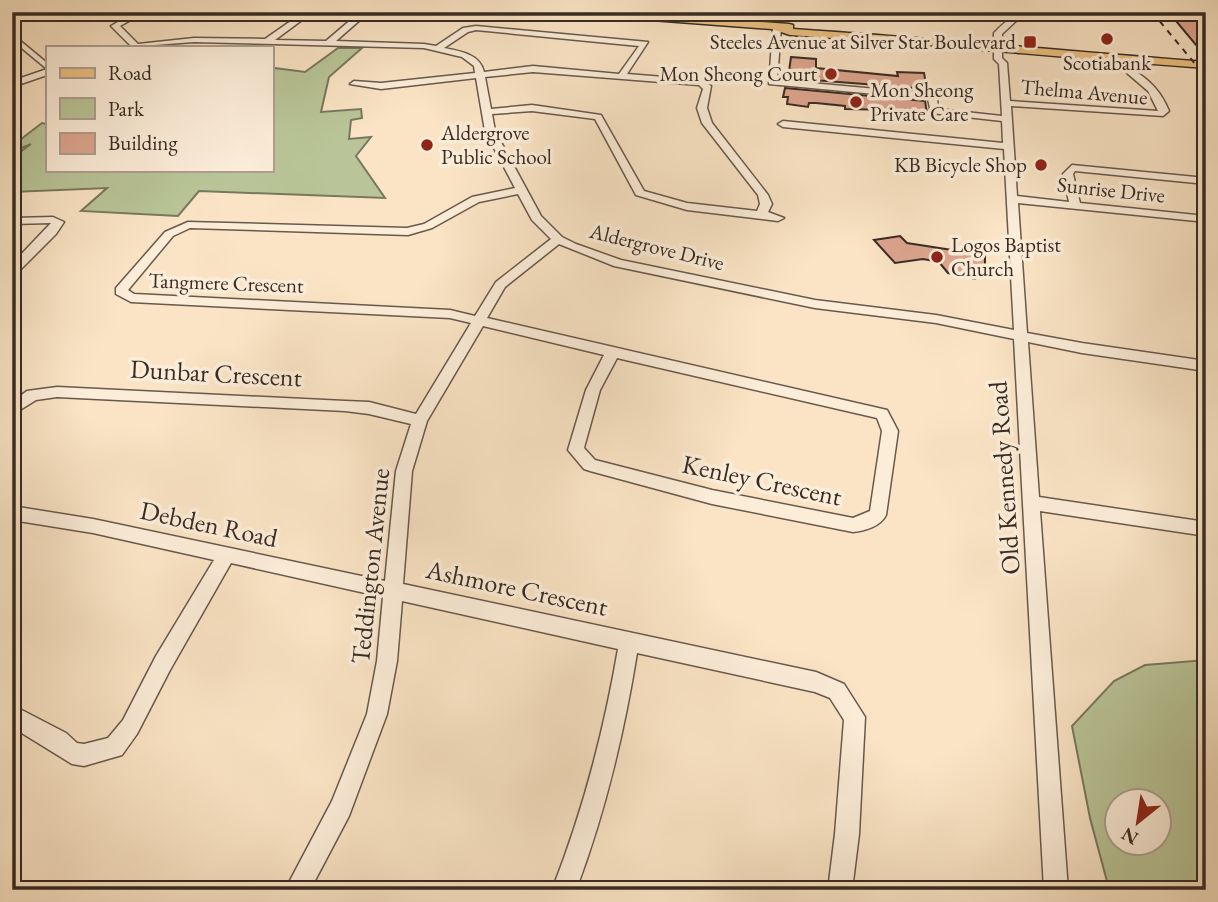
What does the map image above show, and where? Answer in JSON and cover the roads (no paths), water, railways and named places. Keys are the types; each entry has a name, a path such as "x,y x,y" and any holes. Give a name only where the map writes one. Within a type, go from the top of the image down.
{"main road":[{"path":"585,12 777,28 790,32 837,33 1206,62"},
{"path":"777,28 779,12"}],"street":[{"path":"133,46 115,26 141,12"},
{"path":"263,44 302,17 301,14 291,12"},
{"path":"328,43 365,12"},
{"path":"1003,46 1007,35 1002,30 1003,26 1029,12"},
{"path":"440,47 466,30 476,28 645,44 622,75"},
{"path":"777,28 772,82 932,97 934,111 1007,119"},
{"path":"12,36 46,69"},
{"path":"142,46 182,41 440,47 470,58 478,65 480,74"},
{"name":"Old Kennedy Road","path":"1003,46 1007,60 1003,63 1056,890"},
{"path":"354,83 381,86 533,69 622,75 706,85 708,91 702,108 707,123 763,195 765,204 762,212"},
{"path":"12,84 46,70"},
{"name":"Thelma Avenue","path":"1006,103 1160,114 1164,111 1161,102 1140,77 1131,73"},
{"name":"Aldergrove Drive","path":"480,74 493,139 536,218 558,239 590,254 631,266 815,304 936,319 1021,337 1206,366"},
{"path":"486,111 532,108 598,117 640,193 701,209 748,215 762,212 778,218"},
{"path":"783,124 1009,147"},
{"path":"1075,205 1068,174 1072,168 1206,181"},
{"name":"Tangmere Crescent","path":"477,320 450,314 401,310 131,298 123,296 120,291 169,234 188,226 408,232 428,226 476,199 520,190"},
{"name":"Sunrise Drive","path":"1012,199 1206,219"},
{"path":"12,221 53,219 58,222 52,232 12,271"},
{"name":"Teddington Avenue","path":"297,890 341,808 377,714 387,661 404,471 420,421 500,285 558,239"},
{"name":"Kenley Crescent","path":"477,320 613,352 799,397 882,414 891,431 878,516 862,524 853,525 712,497 590,465 576,450 577,444 593,390 613,352"},
{"name":"Dunbar Crescent","path":"12,410 32,395 57,392 345,405 420,421"},
{"path":"1032,503 1206,529"},
{"name":"Debden Road","path":"12,513 93,526 393,591"},
{"path":"12,715 58,741 72,753 84,755 114,747 130,727 163,663 226,555"},
{"name":"Ashmore Crescent","path":"393,591 816,682 837,691 855,717 855,742 840,890"},
{"name":"Ashmore Crescent","path":"564,890 593,810 622,689 629,641"}],"railway":[{"path":"1152,12 1206,77"}],"place":[{"name":"Scotiabank","path":"1107,39"},
{"name":"Steeles Avenue at Silver Star Boulevard","path":"1030,42"},
{"name":"Mon Sheong Court","path":"831,74"},
{"name":"Mon Sheong Private Care","path":"856,102"},
{"name":"Aldergrove Public School","path":"427,145"},
{"name":"KB Bicycle Shop","path":"1041,165"},
{"name":"Logos Baptist Church","path":"937,257"}]}
